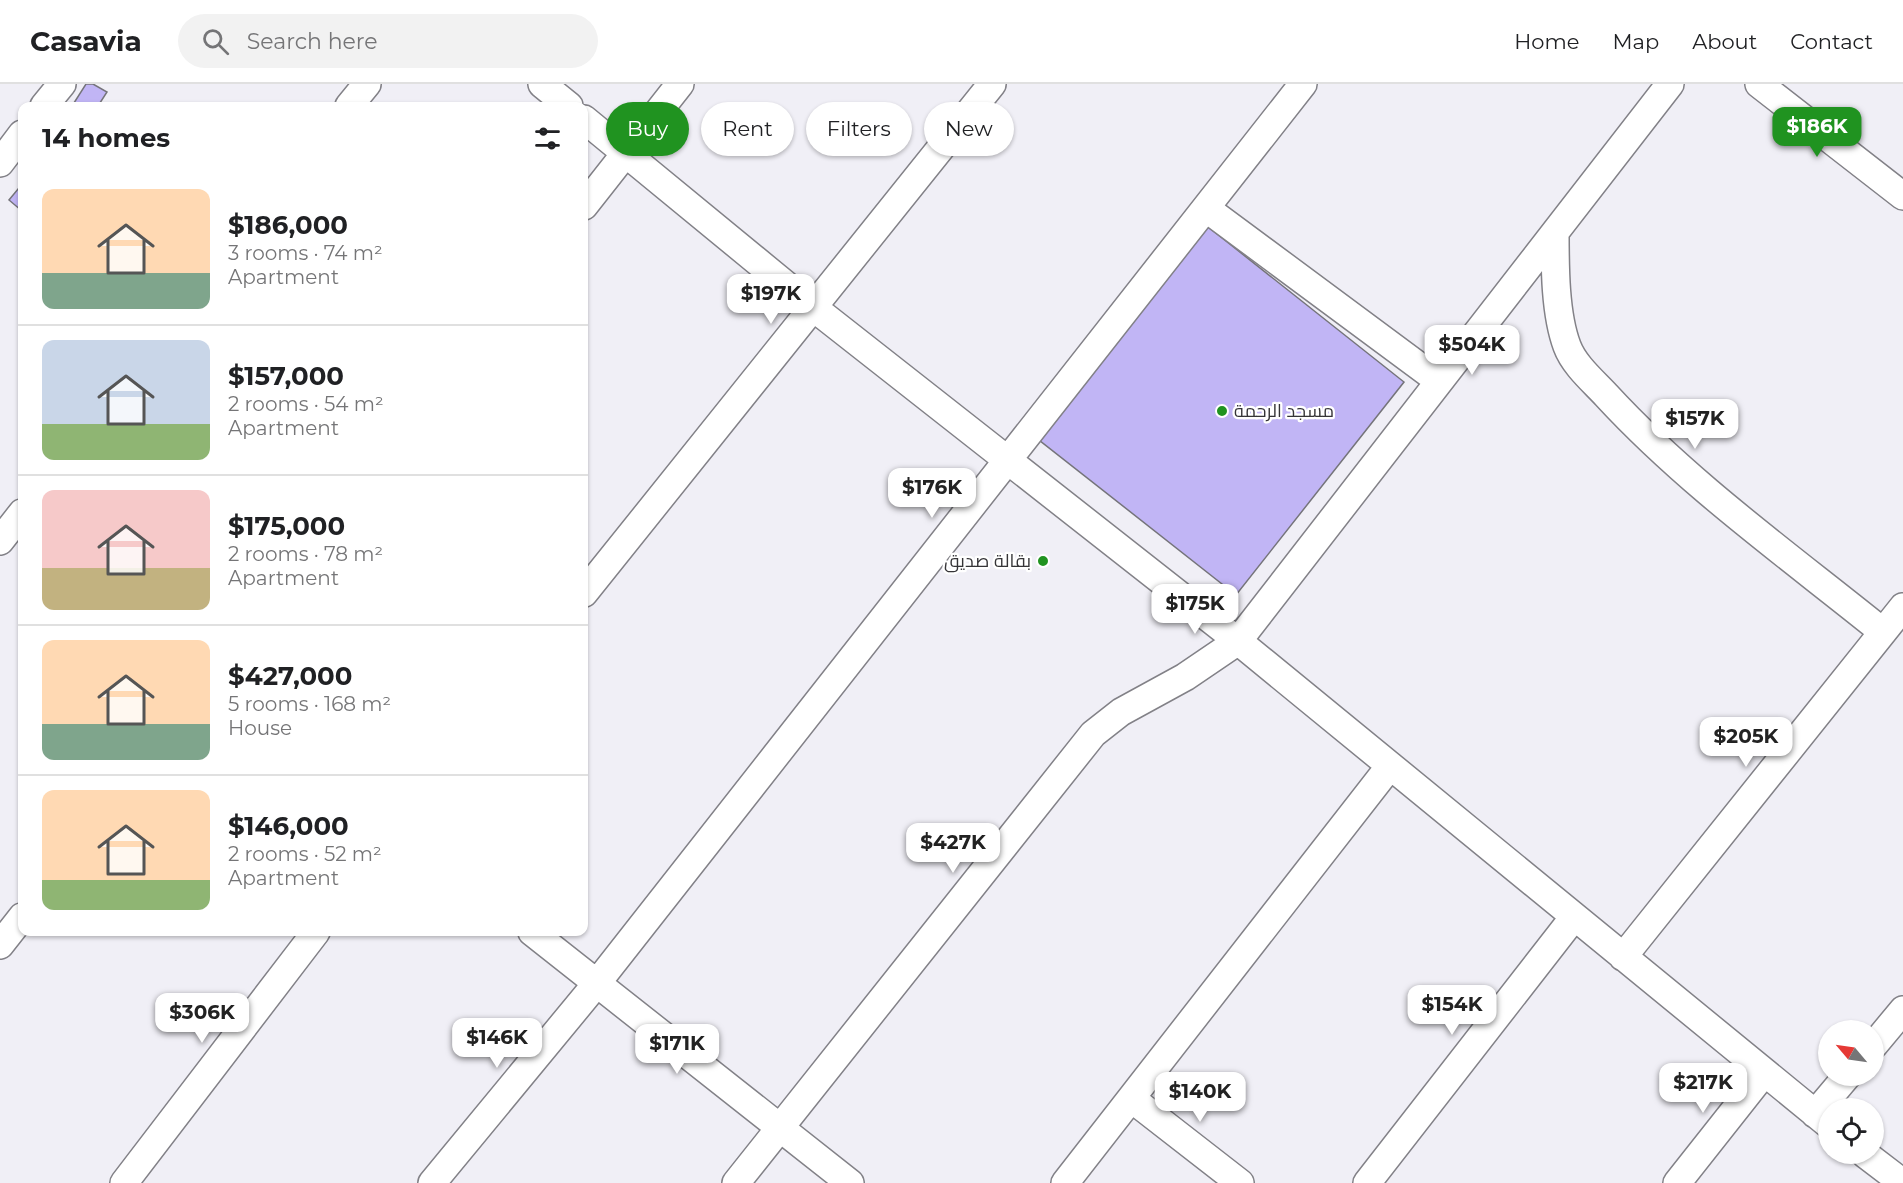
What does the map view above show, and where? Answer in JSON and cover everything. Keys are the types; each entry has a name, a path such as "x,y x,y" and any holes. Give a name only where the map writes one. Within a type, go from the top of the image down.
{"street":[{"path":"47,102 62,84"},
{"path":"352,102 368,84"},
{"path":"542,84 564,102"},
{"path":"666,102 680,84"},
{"path":"588,588 814,309 992,84"},
{"path":"432,1183 597,983 1303,84"},
{"path":"736,1183 1093,734 1121,712 1185,678 1238,641 1670,84"},
{"path":"1759,84 1903,196"},
{"path":"588,121 606,137"},
{"path":"0,163 18,139"},
{"path":"588,201 623,156"},
{"path":"629,156 814,309 1238,641 1818,1116"},
{"path":"1207,209 1439,381"},
{"path":"1555,233 1555,275 1567,347 1579,365 1640,432 1716,497 1883,632"},
{"path":"1623,957 1903,607"},
{"path":"1065,1183 1390,766"},
{"path":"1367,1183 1574,917"},
{"path":"0,945 18,922"},
{"path":"124,1183 313,936"},
{"path":"537,936 850,1183"},
{"path":"1884,1032 1903,1010"},
{"path":"1677,1183 1764,1072"},
{"path":"1132,1099 1240,1183"},
{"path":"1878,1164 1903,1183"}],"building":[{"path":"86,84 93,84 107,92 101,102 75,102"},
{"path":"18,189 18,208 9,200"},
{"name":"مسجد الرحمة","path":"1207,226 1404,382 1236,595 1039,440"}],"place":[{"name":"مسجد الرحمة","path":"1222,411"},
{"name":"بقالة صديق","path":"1043,561"}]}
